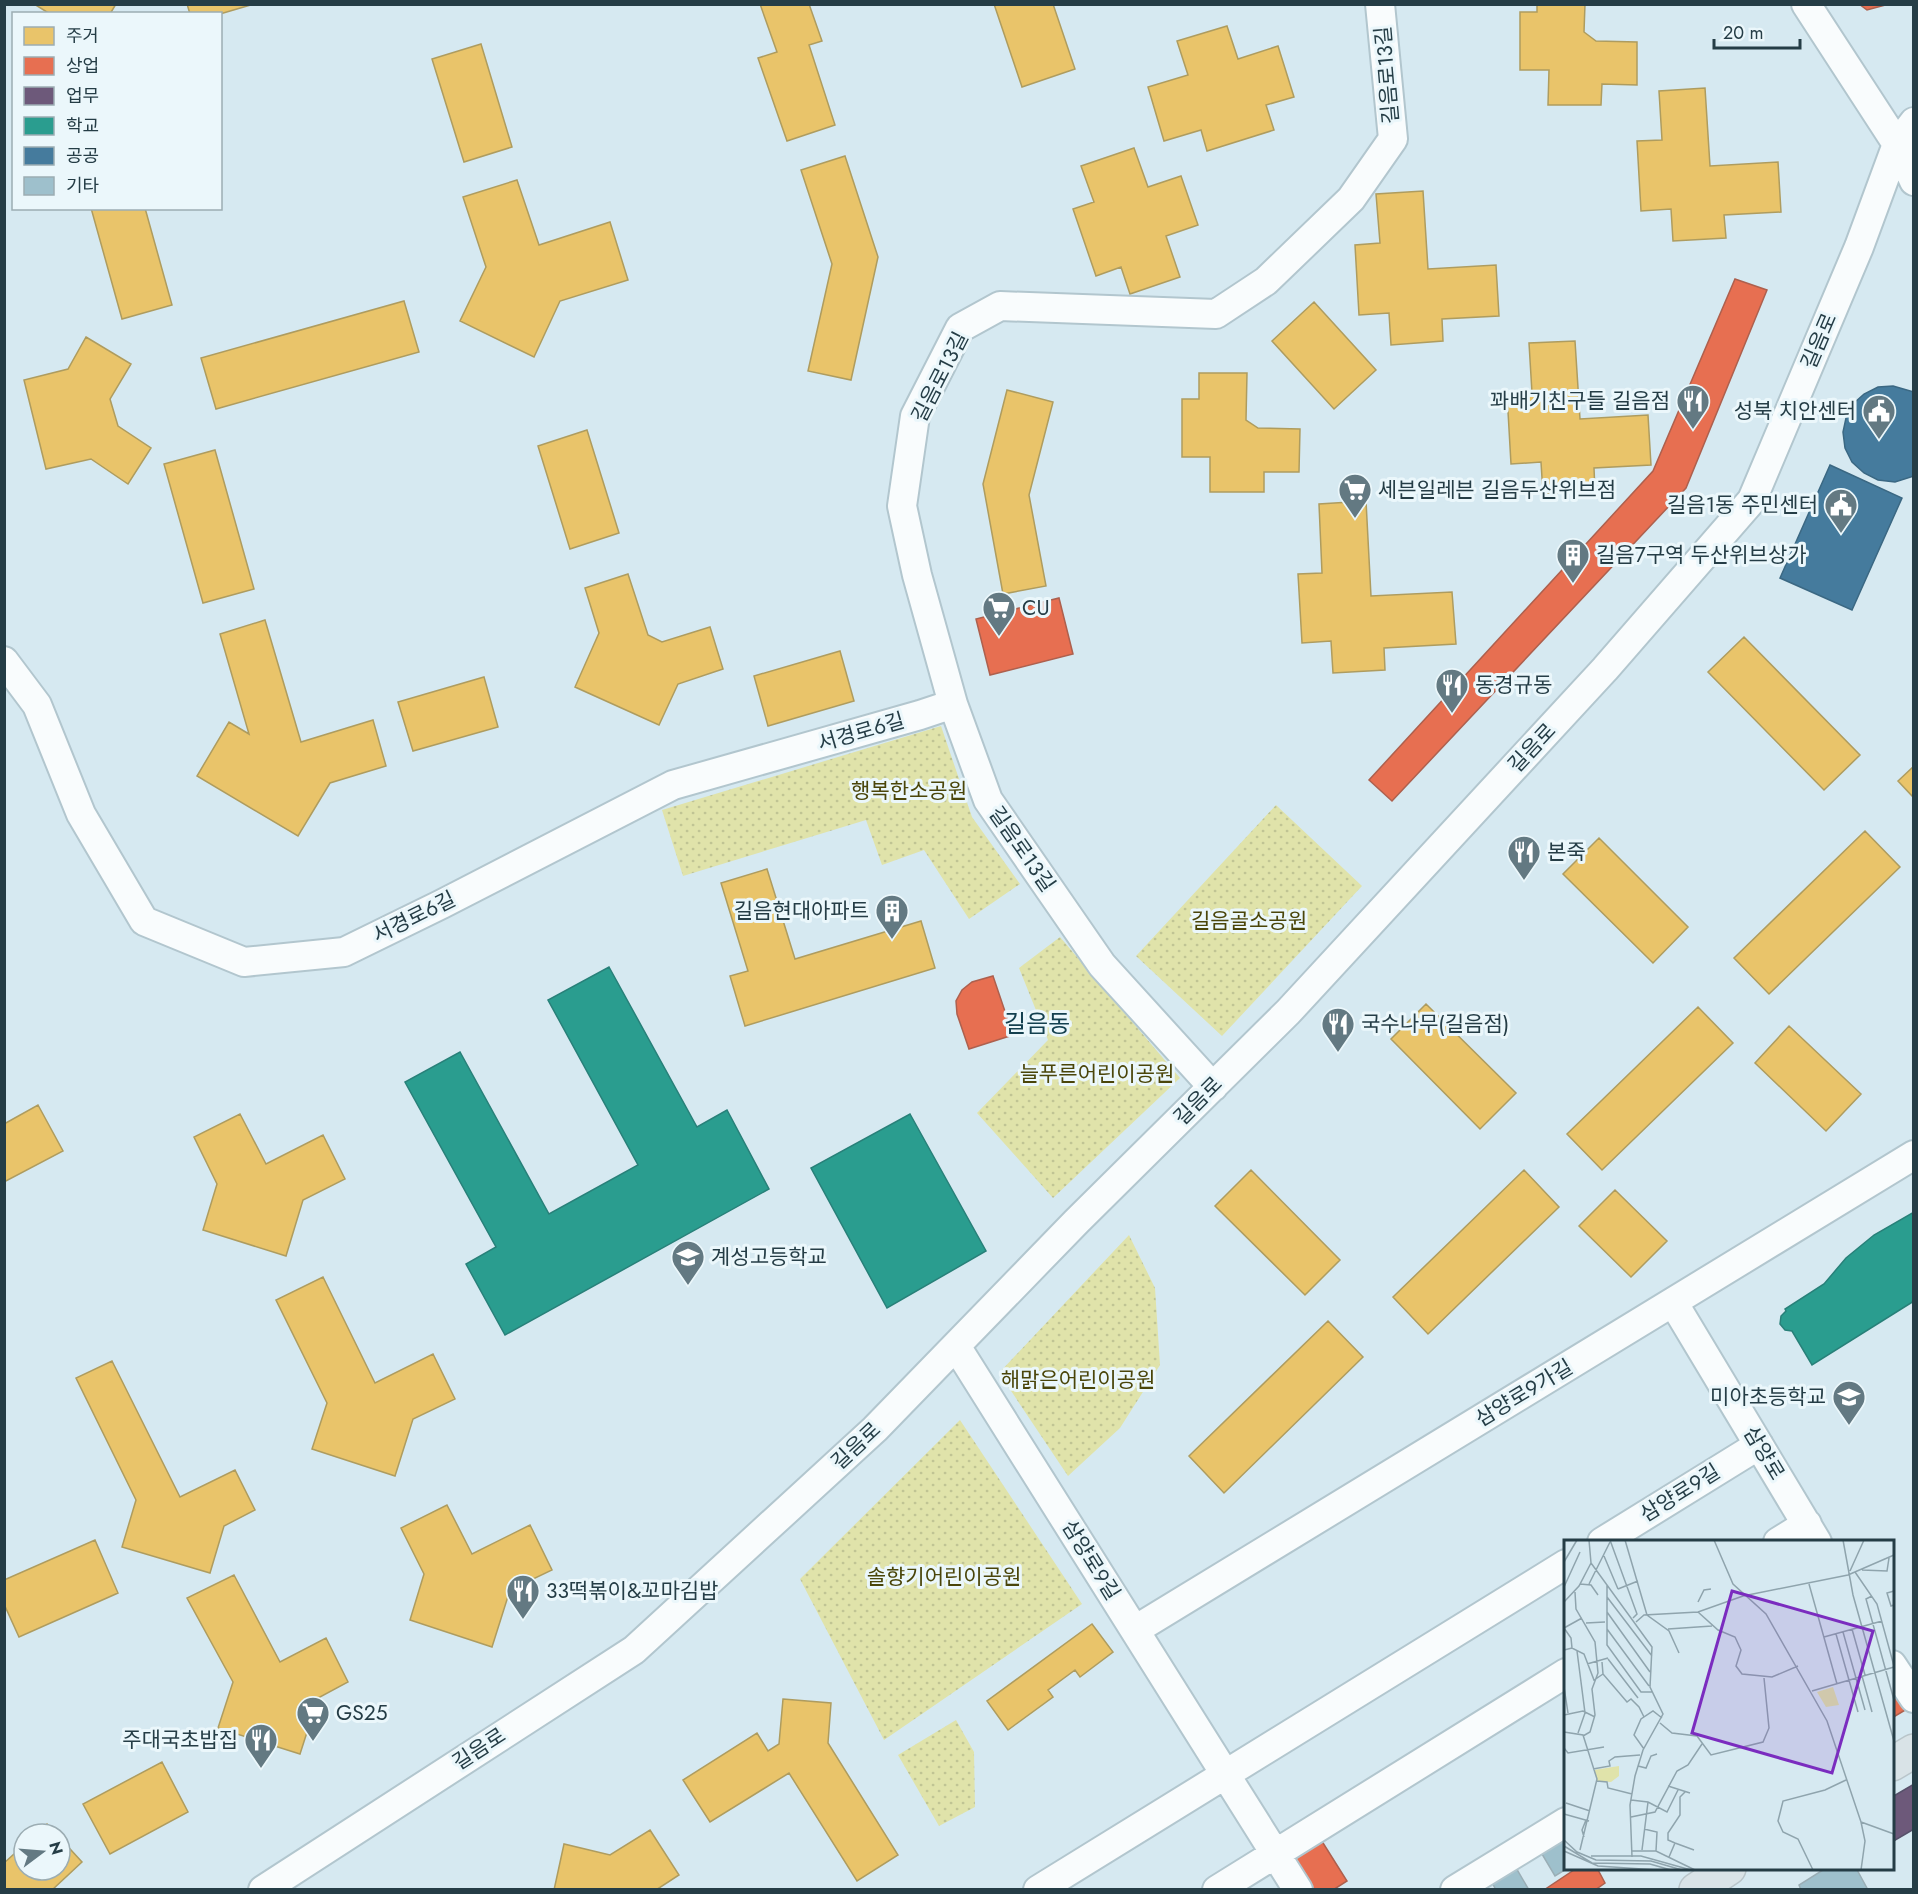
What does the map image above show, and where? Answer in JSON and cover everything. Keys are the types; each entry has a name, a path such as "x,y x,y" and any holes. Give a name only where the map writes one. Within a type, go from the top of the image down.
{"main road":[{"path":"1894,1763 1914,1751"},
{"path":"1696,1890 1727,1870"}],"street":[{"name":"길음로13길","path":"1213,1086 1102,965 988,800 953,704 917,575 902,506 915,416 960,328 1000,306 1216,314 1266,281 1351,199 1393,139 1380,4"},
{"path":"1806,4 1905,133 1914,181"},
{"name":"길음로","path":"263,1890 634,1650 875,1429 1076,1222 1288,1012 1605,669 1752,500 1905,133"},
{"name":"서경로6길","path":"4,661 37,705 81,814 144,921 244,962 344,952 673,785 953,704"},
{"name":"삼양로9가길","path":"1135,1630 1914,1155"},
{"name":"삼양로","path":"1673,1302 1812,1533"},
{"name":"삼양로9길","path":"956,1346 1298,1890"},
{"name":"삼양로9길","path":"1605,1540 1759,1444"},
{"path":"1786,1540 1812,1533"},
{"path":"1038,1890 1564,1565"},
{"path":"1894,1667 1914,1698"},
{"path":"1217,1890 1564,1674"},
{"path":"1455,1890 1564,1823"}],"green space":[{"name":"행복한소공원","path":"941,726 972,817 1020,884 969,919 924,850 882,865 866,820 683,876 662,810"},
{"name":"길음골소공원","path":"1276,805 1362,886 1222,1036 1136,956"},
{"name":"늘푸른어린이공원","path":"1060,937 1180,1078 1053,1198 977,1113 1048,1040 1019,968"},
{"name":"해맑은어린이공원","path":"1129,1235 1155,1288 1160,1365 1120,1428 1068,1476 999,1373"},
{"name":"솔향기어린이공원","path":"960,1420 1082,1604 884,1740 800,1579"},
{"path":"956,1720 974,1752 975,1807 939,1826 898,1755"}],"building: 주거":[{"path":"34,4 116,4 111,12 47,12"},
{"path":"187,4 254,4 222,13 189,12"},
{"path":"760,4 809,4 822,41 809,45 835,125 787,141 758,58 777,52"},
{"path":"994,4 1053,4 1075,69 1022,87"},
{"path":"1537,4 1585,4 1584,32 1596,41 1637,42 1637,85 1602,84 1601,105 1548,105 1549,70 1520,70 1520,12 1537,12"},
{"path":"1227,26 1238,59 1278,46 1294,97 1266,105 1274,130 1207,151 1201,130 1164,141 1148,87 1188,75 1177,41"},
{"path":"481,44 512,147 464,162 432,59"},
{"path":"1705,88 1710,166 1778,162 1781,212 1724,215 1726,238 1673,241 1671,209 1641,211 1637,141 1662,140 1659,91"},
{"path":"1134,148 1148,187 1181,176 1198,225 1166,236 1180,277 1130,294 1121,267 1096,276 1073,209 1094,202 1081,166"},
{"path":"845,156 878,257 851,380 808,371 832,264 801,170"},
{"path":"517,180 539,245 610,222 628,280 560,301 534,357 460,321 486,267 463,197"},
{"path":"1423,191 1428,269 1496,265 1499,316 1442,319 1443,341 1391,345 1389,313 1359,315 1355,245 1380,243 1376,194"},
{"path":"92,210 146,210 172,305 122,319"},
{"path":"404,301 419,352 216,409 201,358"},
{"path":"1314,302 1376,370 1334,409 1272,341"},
{"path":"86,337 131,364 110,399 118,426 151,448 128,484 91,459 46,469 24,380 68,369"},
{"path":"1575,341 1580,419 1648,415 1651,465 1594,468 1595,491 1543,494 1541,462 1511,464 1507,394 1532,393 1529,343"},
{"path":"1199,373 1247,373 1246,420 1258,428 1300,429 1299,472 1264,472 1264,492 1210,492 1210,457 1182,457 1182,399 1199,399"},
{"path":"1007,390 1053,402 1029,495 1046,586 1003,594 983,484"},
{"path":"587,430 619,533 570,549 538,446"},
{"path":"215,450 254,589 203,603 164,464"},
{"path":"1366,501 1371,596 1452,592 1456,644 1384,648 1385,670 1333,673 1331,641 1302,643 1298,574 1322,573 1319,504"},
{"path":"628,574 648,635 662,642 710,627 723,669 678,684 659,725 575,687 599,633 585,588"},
{"path":"265,620 301,742 373,720 386,766 330,783 298,836 197,776 229,722 249,734 220,634"},
{"path":"1744,637 1860,755 1824,790 1708,672"},
{"path":"840,651 854,701 768,726 754,676"},
{"path":"484,677 498,727 413,751 398,702"},
{"path":"1914,766 1914,798 1898,781"},
{"path":"1865,831 1900,867 1769,994 1734,958"},
{"path":"1599,838 1688,927 1653,963 1563,874"},
{"name":"길음현대아파트","path":"767,869 795,959 921,921 935,968 745,1026 730,976 748,971 721,883"},
{"path":"1426,1004 1516,1093 1480,1129 1391,1039"},
{"path":"1698,1007 1733,1043 1602,1170 1567,1134"},
{"path":"1789,1026 1861,1094 1826,1131 1755,1063"},
{"path":"38,1105 63,1151 4,1182 4,1124"},
{"path":"240,1114 266,1164 323,1135 345,1179 303,1200 286,1256 203,1230 217,1184 194,1137"},
{"path":"1251,1170 1340,1260 1305,1295 1215,1206"},
{"path":"1524,1170 1559,1207 1428,1334 1393,1297"},
{"path":"1615,1190 1667,1241 1631,1277 1579,1226"},
{"path":"323,1277 375,1383 433,1354 455,1399 413,1419 395,1476 312,1449 327,1403 276,1300"},
{"path":"1328,1321 1363,1357 1224,1493 1189,1456"},
{"path":"112,1361 180,1497 235,1470 255,1510 224,1526 210,1573 122,1547 136,1500 76,1378"},
{"path":"447,1505 472,1554 530,1525 552,1570 510,1590 492,1647 410,1620 424,1574 401,1528"},
{"path":"95,1540 118,1593 19,1637 4,1604 4,1580"},
{"path":"234,1575 280,1662 326,1638 348,1682 318,1698 300,1754 218,1728 233,1682 187,1598"},
{"path":"1092,1624 1113,1652 1080,1677 1075,1670 1048,1690 1053,1697 1008,1730 987,1701"},
{"path":"783,1699 831,1703 828,1743 898,1855 857,1881 789,1773 710,1822 683,1780 757,1733 768,1751 779,1744"},
{"path":"162,1762 188,1812 110,1854 83,1804"},
{"path":"650,1830 679,1875 656,1890 554,1890 564,1844 610,1855"},
{"path":"72,1851 82,1862 72,1871"},
{"path":"12,1856 12,1882 61,1882 52,1890 4,1890 4,1863"}],"building: 상업":[{"path":"1859,4 1889,4 1867,10"},
{"name":"길음7구역 두산위브상가","path":"1735,279 1767,290 1686,488 1392,801 1369,780 1653,471"},
{"path":"1059,598 1073,654 990,675 976,619"},
{"path":"993,976 1013,1035 969,1049 957,1014 956,1001 962,990 972,982"},
{"path":"1894,1689 1907,1709 1894,1717"},
{"path":"1318,1835 1347,1881 1333,1890 1305,1890 1291,1867 1297,1849"},
{"path":"1574,1870 1598,1870 1605,1883 1595,1890 1544,1890"}],"building: 업무":[{"path":"1914,1784 1914,1829 1894,1841 1894,1796"}],"building: 학교":[{"path":"609,967 697,1127 727,1110 769,1189 505,1335 466,1264 496,1247 405,1082 460,1052 549,1214 638,1165 548,1000"},
{"path":"910,1114 986,1251 887,1308 811,1168"},
{"path":"1914,1212 1914,1301 1812,1365 1792,1331 1785,1330 1780,1324 1785,1309 1824,1284 1846,1258 1874,1235"}],"building: 공공":[{"name":"성북 치안센터","path":"1893,386 1914,392 1914,476 1895,482 1878,480 1864,473 1852,462 1845,448 1843,432 1846,418 1853,404 1864,394 1878,387"},
{"path":"1830,465 1902,498 1852,610 1780,578"}],"building: 기타":[{"path":"1564,1827 1565,1870 1555,1876 1536,1844"},
{"path":"1512,1861 1529,1890 1496,1890 1488,1875"},
{"path":"1823,1870 1857,1870 1868,1890 1801,1890 1799,1885"}],"place":[{"name":"꽈배기친구들 길음점","path":"1693,430"},
{"name":"성북 치안센터","path":"1879,440"},
{"name":"세븐일레븐 길음두산위브점","path":"1355,519"},
{"name":"길음1동 주민센터","path":"1841,534"},
{"name":"길음7구역 두산위브상가","path":"1573,584"},
{"name":"CU","path":"999,637"},
{"name":"동경규동","path":"1452,714"},
{"name":"본죽","path":"1524,881"},
{"name":"길음현대아파트","path":"892,940"},
{"name":"국수나무(길음점)","path":"1338,1053"},
{"name":"계성고등학교","path":"688,1286"},
{"name":"미아초등학교","path":"1849,1426"},
{"name":"33떡볶이&꼬마김밥","path":"523,1620"},
{"name":"GS25","path":"313,1742"},
{"name":"주대국초밥집","path":"261,1769"}],"district":[{"name":"길음동","path":"1037,1024"}]}
